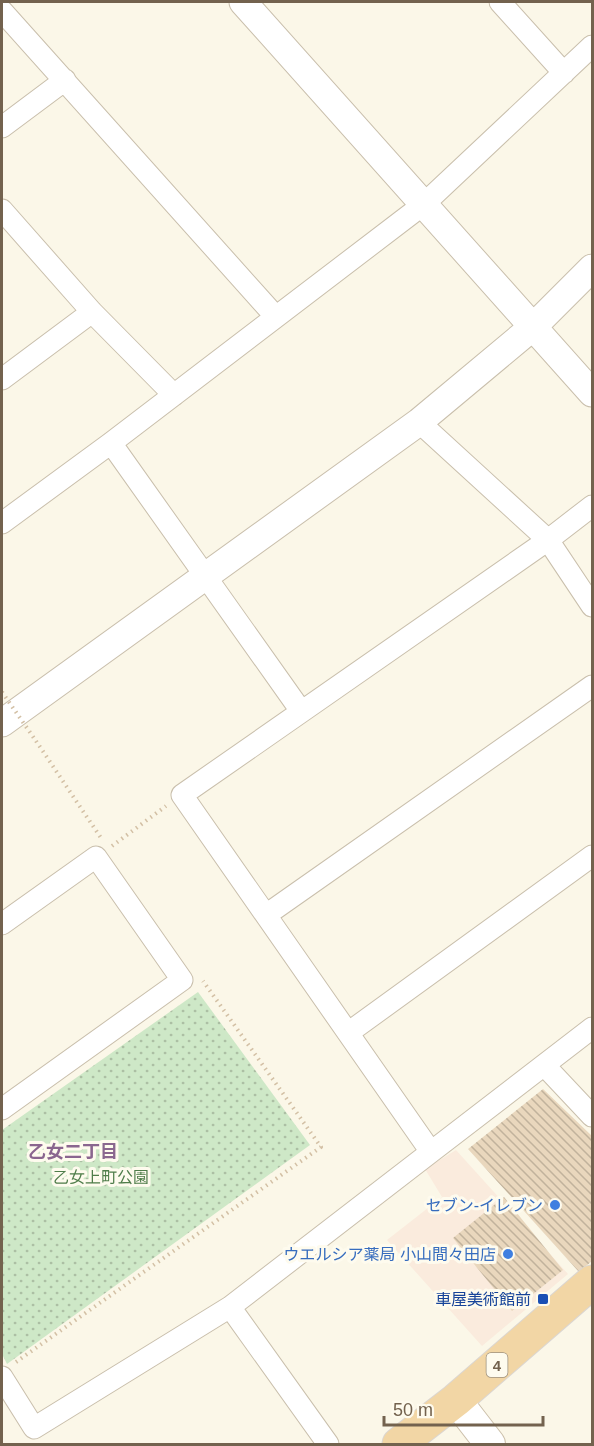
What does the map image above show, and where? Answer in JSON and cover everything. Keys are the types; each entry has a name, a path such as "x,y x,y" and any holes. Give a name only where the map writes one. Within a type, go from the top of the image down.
{"highway":[{"name":"4","path":"399,1444 456,1400 592,1282"}],"main road":[{"path":"456,1400 490,1444"}],"street":[{"path":"243,2 592,393"},
{"path":"500,2 564,73"},
{"path":"2,11 276,317"},
{"path":"2,523 111,443 424,204 592,46"},
{"path":"2,127 65,80"},
{"path":"2,210 92,312 174,395"},
{"path":"2,723 419,422 534,326 592,268"},
{"path":"2,379 92,312"},
{"path":"419,422 549,540 592,606"},
{"path":"111,443 301,711"},
{"path":"431,1152 182,795 549,540 592,506"},
{"path":"266,915 592,686"},
{"path":"2,924 102,853 182,980 2,1109"},
{"path":"348,1033 592,856"},
{"path":"4,1376 34,1428 230,1307 592,1028"},
{"path":"544,1065 592,1116"},
{"path":"230,1307 327,1444"}],"path":[{"path":"2,692 36,741 102,853 182,795"},
{"path":"4,1376 321,1147 198,973"}],"shaded area":[{"path":"456,1150 568,1274 482,1346 387,1240 442,1197 425,1169"}],"green space":[{"name":"乙女上町公園","path":"198,992 310,1145 7,1364 2,1354 2,1130"}],"building":[{"name":"セブン-イレブン","path":"543,1089 592,1136 592,1261 579,1272 468,1149"},
{"name":"ウエルシア薬局 小山間々田店","path":"504,1197 563,1270 512,1311 453,1238"}],"place":[{"name":"セブン-イレブン","path":"555,1205"},
{"name":"ウエルシア薬局 小山間々田店","path":"508,1254"},
{"name":"車屋美術館前","path":"543,1299"}],"district":[{"name":"乙女二丁目","path":"73,1152"}]}
